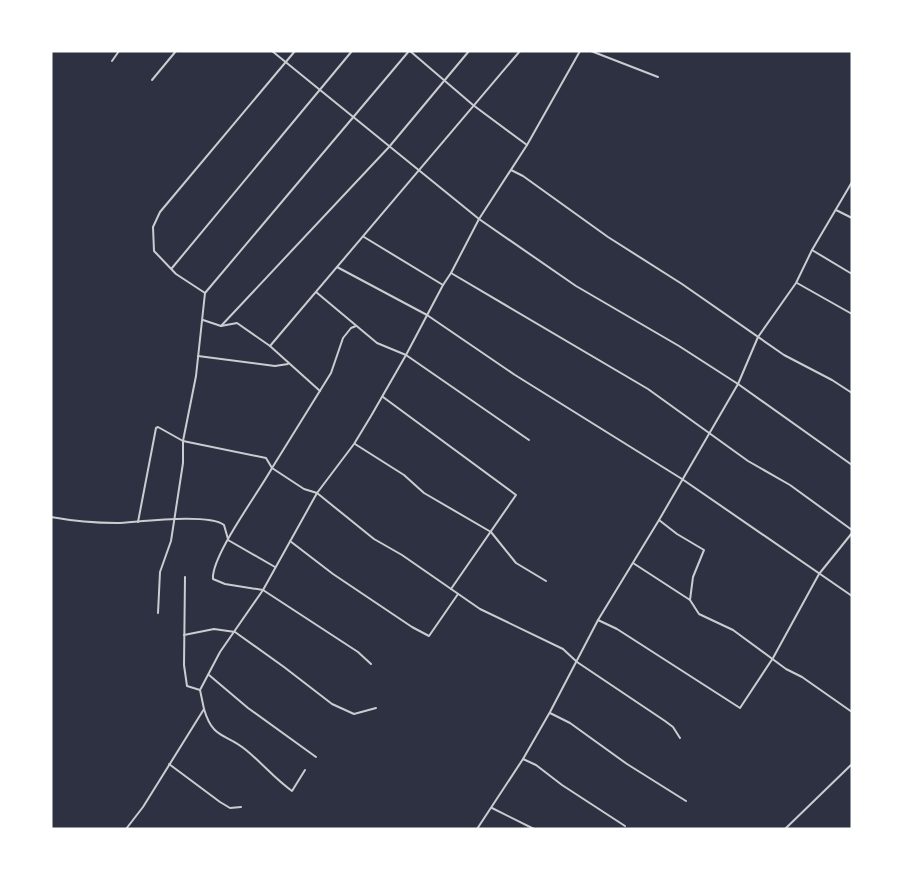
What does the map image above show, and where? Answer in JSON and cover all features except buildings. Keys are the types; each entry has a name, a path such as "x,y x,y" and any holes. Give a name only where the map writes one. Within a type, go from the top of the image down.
{"street":[{"path":"112,61 119,51"},
{"path":"152,80 176,51"},
{"path":"272,51 479,219 576,286 679,346 738,384 852,465"},
{"path":"205,293 171,270 154,251 155,221 192,172 295,51"},
{"path":"171,270 352,51"},
{"path":"158,613 160,572 171,541 205,293 410,51 473,105 527,145"},
{"path":"221,326 389,147 469,51"},
{"path":"270,346 520,51"},
{"path":"305,770 292,791 246,749 226,740 212,728 204,709 200,690 220,652 262,590 317,494 354,444 383,397 479,219 527,145 580,51"},
{"path":"591,51 658,77"},
{"path":"511,170 682,284 783,355 852,393"},
{"path":"477,829 523,759 598,620 738,384 758,337 796,282 852,182"},
{"path":"836,210 852,218"},
{"path":"364,237 443,285"},
{"path":"812,250 852,274"},
{"path":"338,267 427,315 515,375 682,479 852,596"},
{"path":"451,273 648,389 748,461 790,485 852,531 819,574 773,658 740,708 617,629 598,620"},
{"path":"796,282 852,314"},
{"path":"316,292 376,344 406,355 529,440"},
{"path":"203,320 221,326 237,323 270,346 320,391"},
{"path":"356,326 351,328 343,338 331,374 228,540 216,565 213,579 225,584 262,590 358,652 371,664"},
{"path":"198,356 275,366 289,364"},
{"path":"383,397 516,495 451,589"},
{"path":"138,522 154,430 158,428 183,441 266,458 272,468 304,489 317,494 374,539 480,609 563,649 577,662 666,721 680,738"},
{"path":"354,444 404,475 424,493 491,532 516,563 546,580"},
{"path":"51,517 81,523 174,519 221,523 224,525 228,540 275,567"},
{"path":"659,520 704,550 693,577 690,600"},
{"path":"290,541 333,574 429,636 458,594"},
{"path":"633,563 690,600 699,614 734,630 786,669 802,677 852,712"},
{"path":"185,577 184,635 187,686 200,690"},
{"path":"184,635 214,629 235,632 338,708 354,714 376,708"},
{"path":"209,675 248,708 316,757"},
{"path":"126,829 143,807 204,709"},
{"path":"550,712 686,801"},
{"path":"523,759 536,765 625,826"},
{"path":"169,764 220,802 231,808 241,807"},
{"path":"785,829 852,764"},
{"path":"492,808 534,829"}]}
